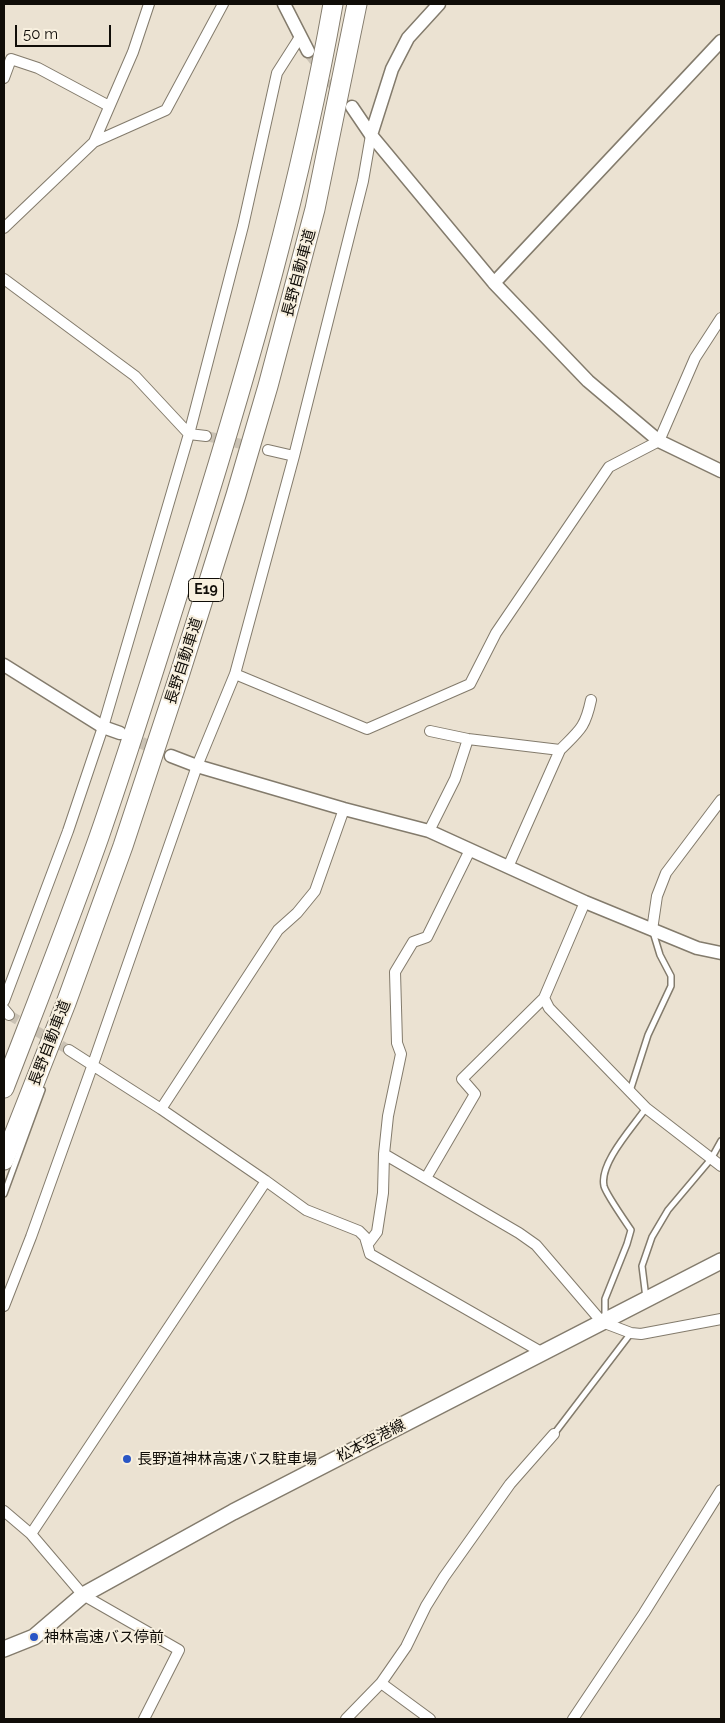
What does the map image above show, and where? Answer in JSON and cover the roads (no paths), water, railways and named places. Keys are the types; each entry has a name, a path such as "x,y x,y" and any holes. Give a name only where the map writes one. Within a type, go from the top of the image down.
{"highway":[{"name":"長野自動車道","path":"4,1088 99,837 156,664 211,487 243,379 291,203 311,116 333,4"},
{"name":"長野自動車道","path":"4,1160 66,1003 123,846 255,431 315,209 357,4"}],"main road":[{"name":"松本空港線","path":"4,1649 34,1638 83,1595 233,1512 721,1261"}],"street":[{"path":"94,142 132,52 149,4"},
{"path":"4,228 94,142 166,110 224,4"},
{"path":"284,4 308,51"},
{"path":"4,1306 31,1237 93,1064 196,766 235,674 294,456 363,181 372,135 392,69 408,38 439,4"},
{"path":"4,1001 68,831 103,726 189,434 243,226 277,73 300,37"},
{"path":"494,283 721,41"},
{"path":"4,78 11,59 38,68 108,106"},
{"path":"352,107 372,135 494,283 588,381 659,441 721,471"},
{"path":"4,279 135,376 189,434 206,436"},
{"path":"235,674 367,729 470,684 496,633 609,466 659,441 695,358 721,318"},
{"path":"268,450 294,456"},
{"path":"4,664 103,726 120,733"},
{"path":"508,867 560,750 582,728 588,715 591,700"},
{"path":"430,731 468,739 560,750"},
{"path":"429,831 454,779 468,739"},
{"path":"171,756 196,766 344,809 429,831 585,902 652,930 697,948 721,953"},
{"path":"652,930 657,896 666,873 721,800"},
{"path":"161,1108 278,930 314,892 344,809"},
{"path":"368,1244 377,1232 384,1193 384,1154 388,1116 402,1054 397,1043 395,972 413,942 427,937 470,850"},
{"path":"426,1178 475,1094 462,1079 544,998 585,902"},
{"path":"544,998 548,1008 646,1108 721,1166"},
{"path":"69,1050 161,1108 306,1210 359,1232 365,1237 370,1254 543,1353"},
{"path":"384,1154 519,1233 536,1245 604,1321 631,1333 641,1334 721,1319"},
{"path":"31,1534 266,1181"},
{"path":"346,1719 381,1683 406,1647 426,1606 444,1577 510,1484 554,1434"},
{"path":"572,1719 644,1613 721,1490"},
{"path":"4,1510 31,1534 83,1595 179,1650 144,1719"},
{"path":"381,1683 430,1719"}],"lane":[{"path":"630,1091 648,1035 670,986 671,976 660,955 652,930"},
{"path":"26,1012 54,960"},
{"path":"54,1049 66,1003"},
{"path":"4,1194 43,1085"},
{"path":"604,1321 605,1300 631,1230 604,1187 604,1172 611,1157 646,1108"},
{"path":"646,1300 642,1266 652,1237 668,1210 710,1159 721,1140"},
{"path":"554,1434 631,1333"}],"tunnel":[{"path":"308,51 342,95"},
{"path":"206,436 268,450"},
{"path":"125,735 161,752"},
{"path":"9,1015 69,1050"}],"place":[{"name":"長野道神林高速バス駐車場","path":"127,1459"},
{"name":"神林高速バス停前","path":"34,1637"}]}
